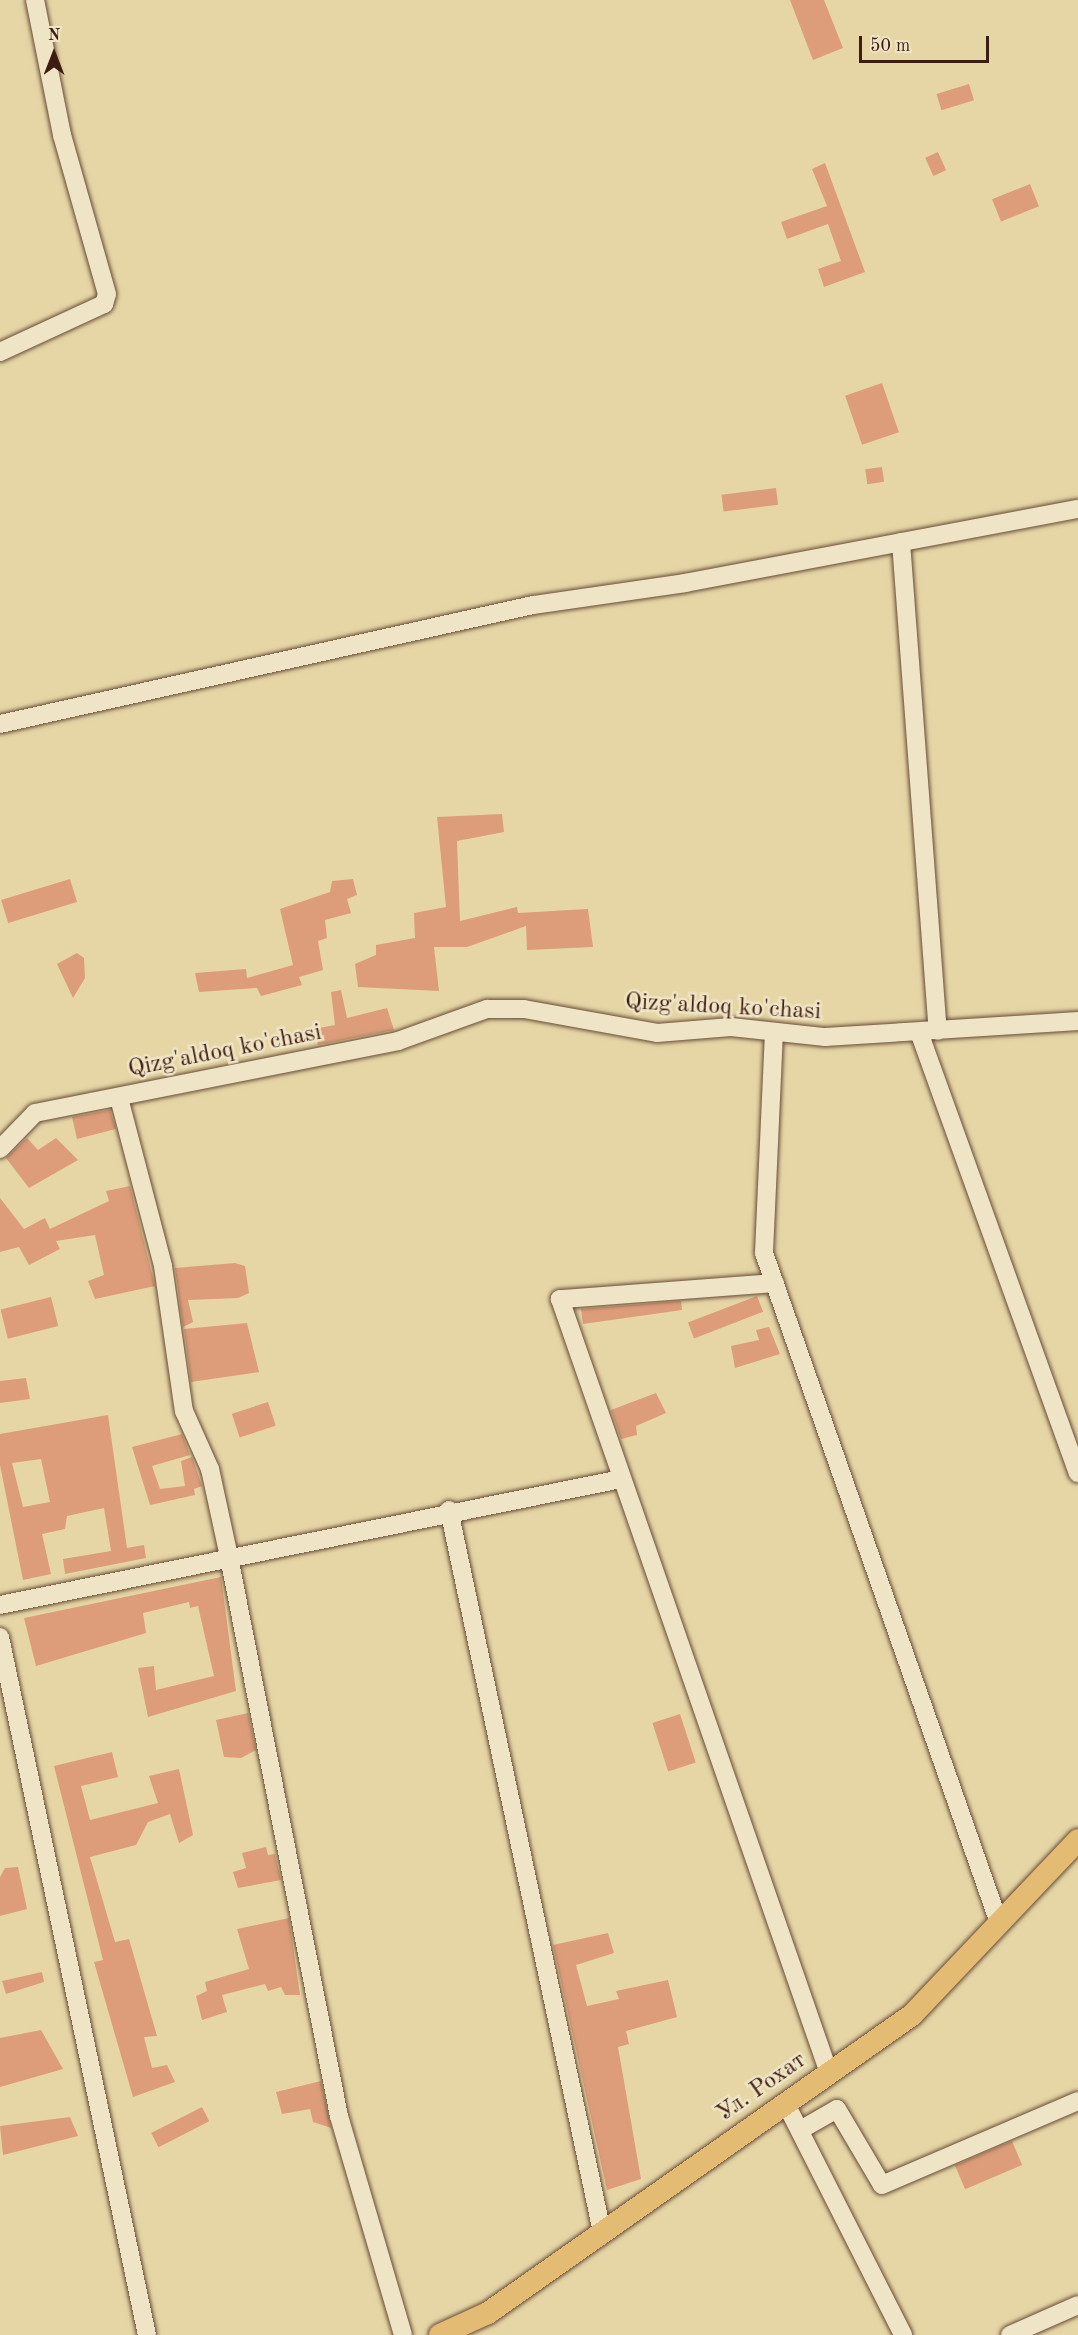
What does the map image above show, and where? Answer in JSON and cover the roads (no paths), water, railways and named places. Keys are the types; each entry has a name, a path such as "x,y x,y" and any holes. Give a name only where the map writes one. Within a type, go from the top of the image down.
{"main road":[{"name":"Ул. Рохат","path":"440,2335 488,2313 912,2015 1078,1840"}],"street":[{"path":"0,352 104,304 107,294 62,135 35,0"},
{"path":"0,724 533,605 1078,509"},
{"path":"901,542 938,1031"},
{"name":"Qizg'aldoq ko'chasi","path":"0,1149 36,1113 398,1041 487,1009 524,1009 657,1033 731,1027 825,1037 1078,1021"},
{"path":"774,1032 764,1253 999,1923"},
{"path":"919,1032 1078,1473"},
{"path":"119,1098 163,1266 184,1411 210,1469 339,2116 402,2335"},
{"path":"775,1283 560,1299 829,2073"},
{"path":"0,1605 449,1510 621,1479"},
{"path":"449,1510 602,2232"},
{"path":"0,1637 147,2335"},
{"path":"802,2129 837,2109 882,2185 1078,2100"},
{"path":"786,2104 802,2129 903,2335"},
{"path":"1010,2335 1078,2305"}]}
